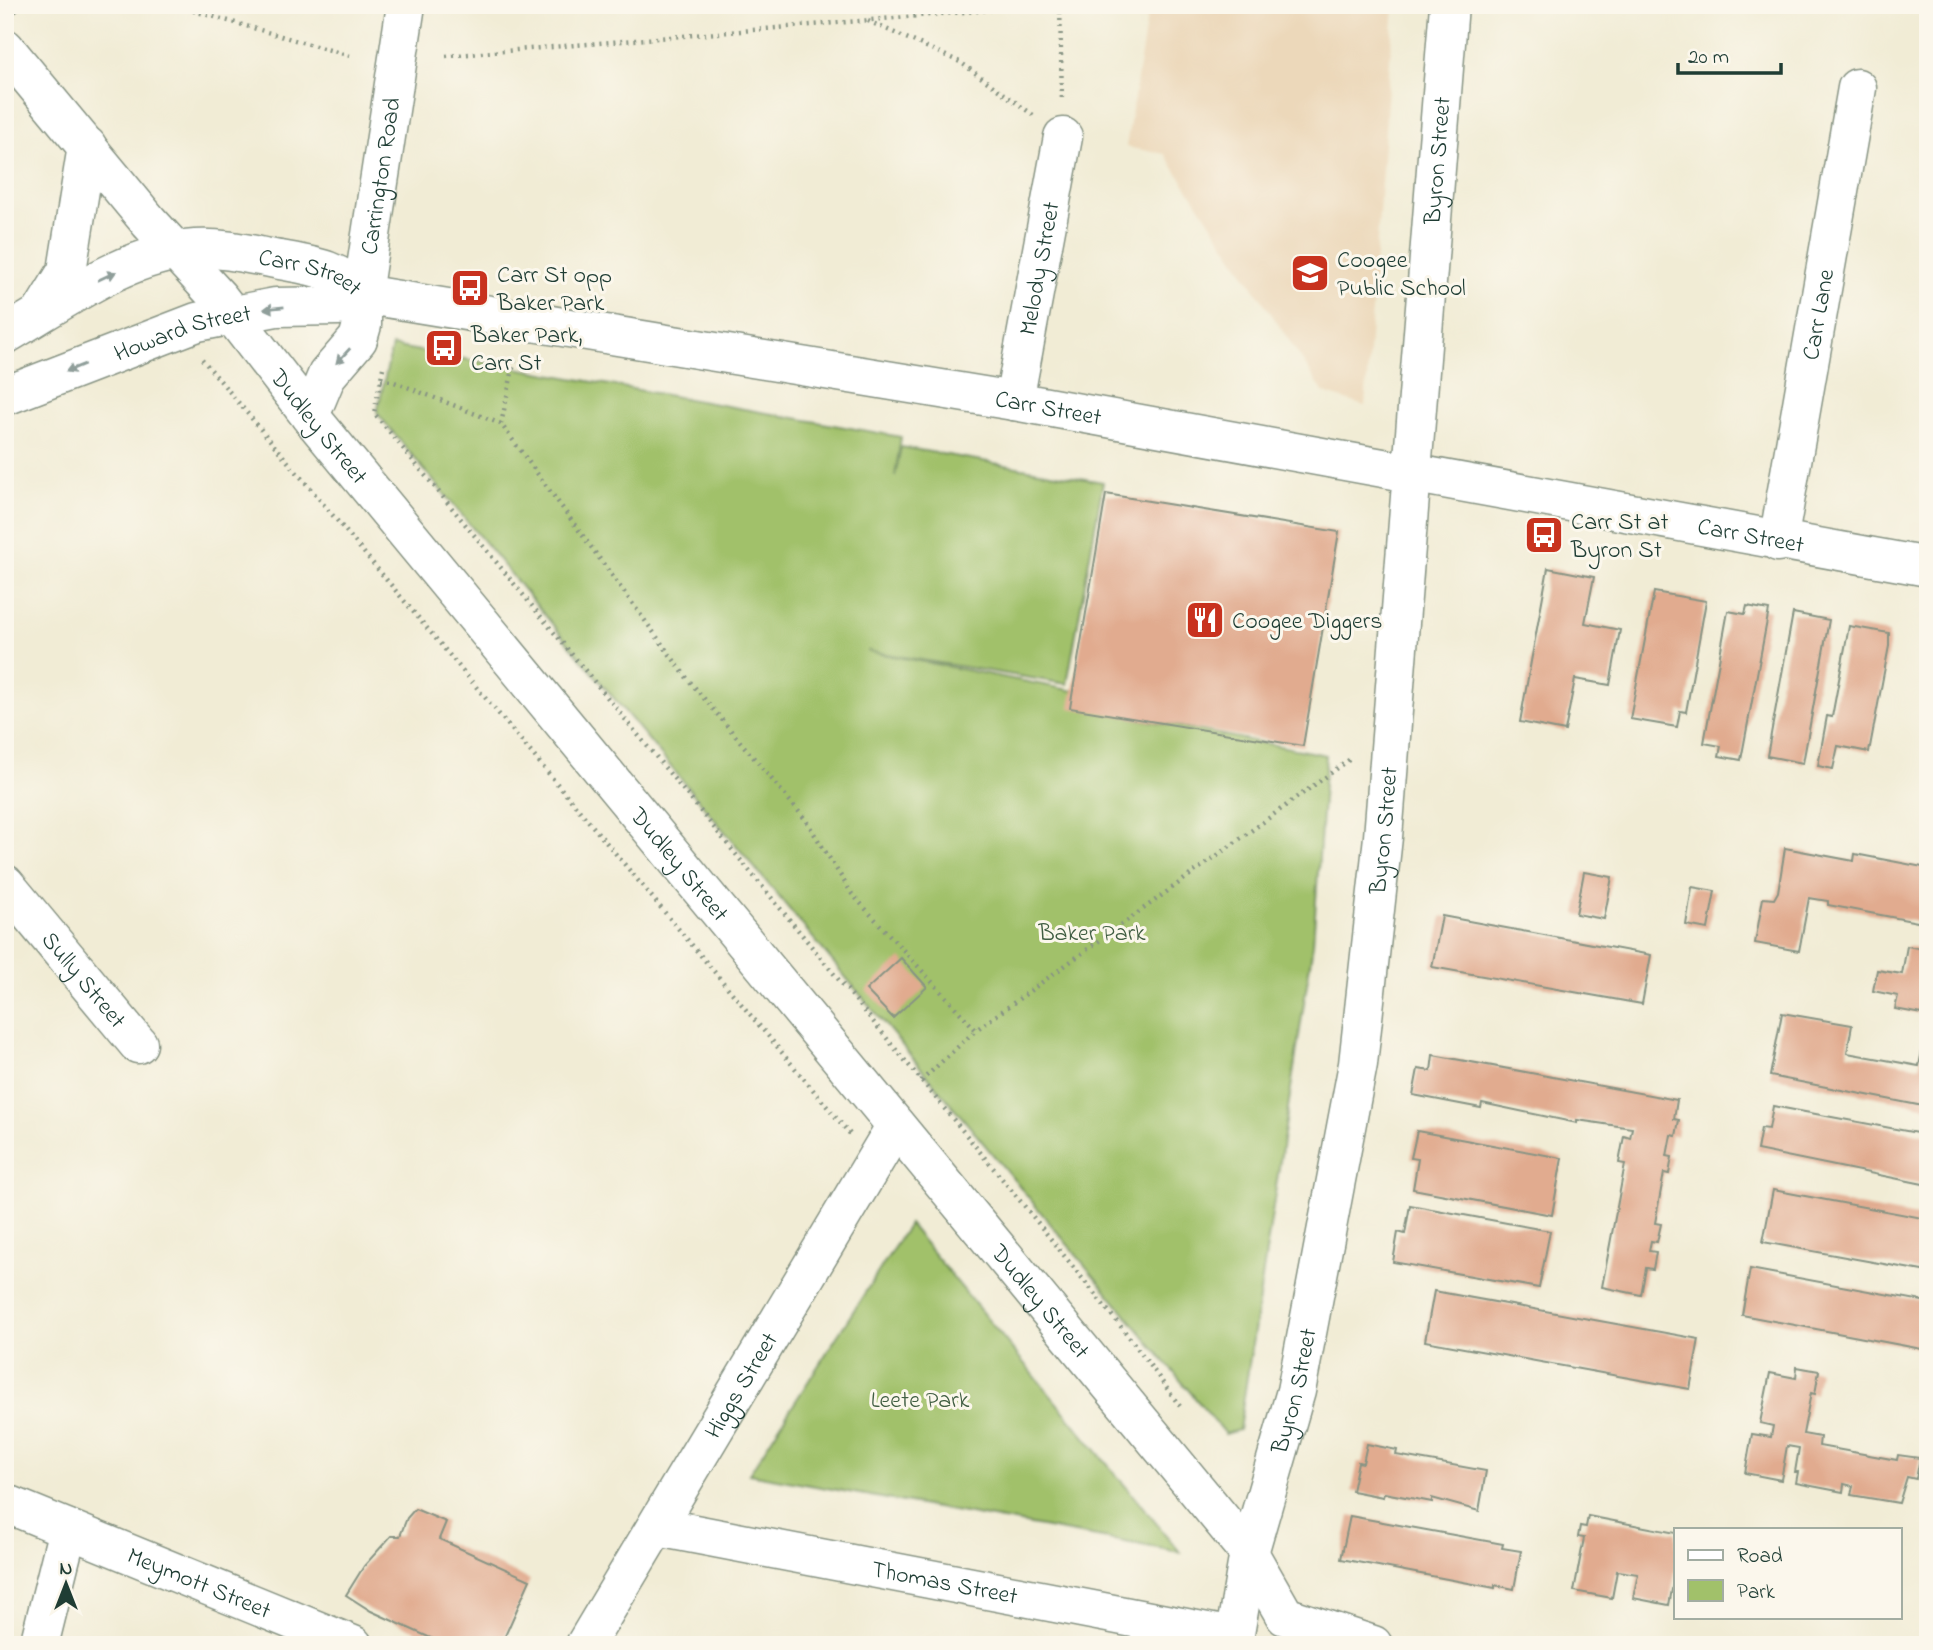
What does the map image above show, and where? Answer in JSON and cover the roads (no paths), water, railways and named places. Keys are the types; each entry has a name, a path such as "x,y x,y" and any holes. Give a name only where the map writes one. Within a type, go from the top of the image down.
{"street":[{"name":"Carrington Road","path":"310,415 327,375 358,339 362,325 362,294 406,5"},
{"name":"Byron Street","path":"1233,1641 1249,1553 1296,1391 1358,1064 1375,920 1449,5"},
{"name":"Dudley Street","path":"5,48 176,252 232,314 310,415 1249,1553 1285,1616 1373,1645"},
{"name":"Carr Lane","path":"1778,541 1857,88"},
{"name":"Melody Street","path":"1014,401 1063,137"},
{"path":"40,315 62,284 67,271 87,146"},
{"name":"Carr Street","path":"176,252 222,250 325,268 347,279 362,294 1014,401 1928,567"},
{"path":"5,335 113,273 176,252"},
{"name":"Howard Street","path":"5,396 176,328 232,314 276,307 340,306 362,294"},
{"name":"Sully Street","path":"5,884 138,1044"},
{"name":"Higgs Street","path":"585,1645 658,1527 872,1161 895,1127"},
{"name":"Meymott Street","path":"5,1503 353,1645"},
{"name":"Thomas Street","path":"658,1527 1233,1641"},
{"path":"39,1645 68,1529"}],"place":[{"name":"Coogee Public School","path":"1310,273"},
{"name":"Carr St opp Baker Park","path":"470,288"},
{"name":"Baker Park, Carr St","path":"444,348"},
{"name":"Carr St at Byron St","path":"1544,535"},
{"name":"Coogee Diggers","path":"1205,620"}],"park label":[{"name":"Baker Park","path":"1092,932"},
{"name":"Leete Park","path":"920,1399"}]}
